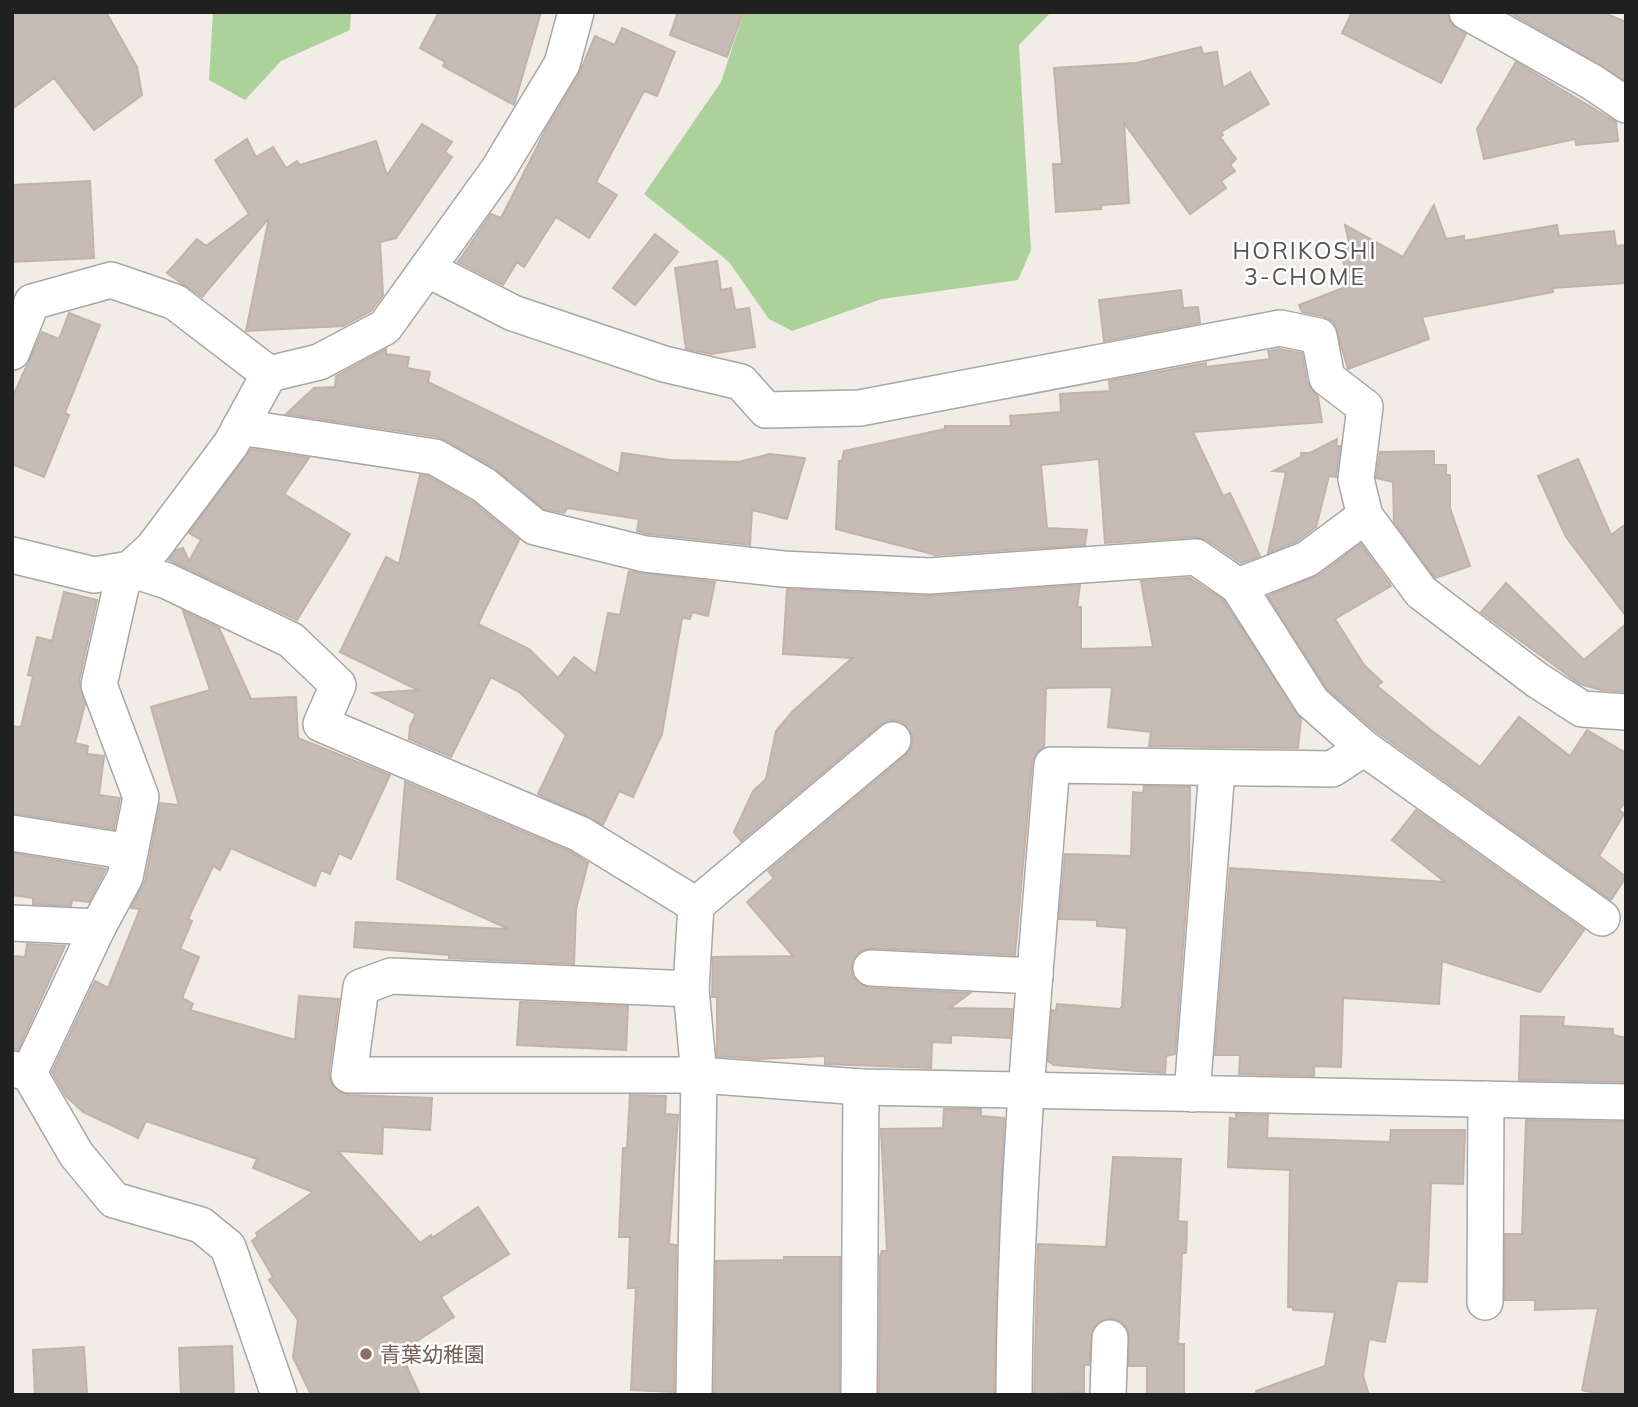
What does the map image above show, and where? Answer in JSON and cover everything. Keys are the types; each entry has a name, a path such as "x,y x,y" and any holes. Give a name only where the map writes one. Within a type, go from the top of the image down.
{"street":[{"path":"279,1395 228,1247 201,1225 114,1200 76,1154 21,1071 125,877 141,797 99,685 121,587 130,569 153,548 231,444 269,374 319,362 385,327 429,270 498,170 562,64 576,12"},
{"path":"1467,12 1592,82 1626,105"},
{"path":"429,270 513,313 664,364 741,382 766,410 860,408 1280,328 1320,336 1327,379 1365,407 1356,479 1365,516 1421,592 1537,680 1582,709 1626,712"},
{"path":"12,352 22,296 111,279 175,302 269,374"},
{"path":"240,427 435,457 484,485 535,527 645,554 783,569 929,576 1196,557 1238,586 1312,702 1364,748 1602,918"},
{"path":"1238,586 1307,559 1365,516"},
{"path":"12,555 94,575 130,569 167,581 291,640 338,685 321,724 580,834 696,905"},
{"path":"694,1395 699,1074 691,989 696,905 893,740"},
{"path":"1014,1395 1014,1297 1052,765 1332,769 1364,748"},
{"path":"1192,1094 1217,769"},
{"path":"12,833 130,852"},
{"path":"12,923 97,927"},
{"path":"871,968 1035,975"},
{"path":"691,989 391,976 361,987 349,1075 699,1074 861,1087 1626,1102"},
{"path":"859,1395 861,1087"},
{"path":"1485,1301 1486,1099"},
{"path":"1108,1395 1110,1338"}],"green space":[{"path":"213,12 351,12 350,30 281,61 245,100 209,80"},
{"path":"744,12 1051,12 1019,45 1031,250 1018,280 882,299 792,331 769,319 729,262 644,194 721,82"}],"building":[{"path":"12,12 106,12 137,67 142,95 94,130 54,78 12,109"},
{"path":"439,12 541,12 514,105 443,66 445,62 420,48"},
{"path":"678,12 743,12 727,57 670,35"},
{"path":"1352,12 1447,12 1450,23 1466,34 1441,83 1342,33"},
{"path":"1509,12 1602,12 1626,22 1626,81"},
{"path":"622,28 675,52 657,96 644,91 596,182 617,195 589,238 556,217 524,267 517,262 503,285 458,262 491,214 501,218 546,129 579,74 595,36 615,45"},
{"path":"1201,47 1203,54 1217,52 1223,88 1250,72 1269,104 1221,132 1223,135 1220,137 1236,159 1230,165 1235,171 1221,181 1226,188 1190,214 1124,123 1129,203 1101,205 1101,209 1056,212 1053,164 1062,164 1054,68 1136,63"},
{"path":"1516,62 1616,122 1618,141 1576,145 1575,139 1484,159 1477,129"},
{"path":"422,124 452,142 445,152 452,157 396,238 380,242 383,295 371,311 343,326 246,331 269,218 202,297 167,273 197,239 206,246 249,214 215,160 247,139 256,157 273,147 286,168 297,161 300,165 376,141 387,175"},
{"path":"90,181 94,258 12,262 12,185"},
{"path":"1434,205 1446,239 1464,236 1464,241 1557,225 1559,236 1614,231 1616,246 1626,245 1626,283 1552,288 1553,292 1422,317 1429,339 1348,369 1334,322 1323,316 1302,312 1299,305 1348,286 1341,249 1350,247 1345,225 1403,257"},
{"path":"655,234 678,252 635,305 613,288"},
{"path":"717,261 721,290 731,288 735,310 749,308 755,347 711,354 686,349 675,268"},
{"path":"1181,290 1183,308 1198,307 1200,323 1104,341 1099,300"},
{"path":"69,313 100,325 65,413 69,415 44,477 12,464 12,398 42,332 59,339"},
{"path":"386,349 386,354 409,357 407,368 430,372 428,382 619,474 622,453 670,460 739,462 770,454 805,458 787,519 752,510 750,545 648,534 637,531 639,519 567,508 564,513 544,509 494,468 439,437 286,414 314,388 335,387 336,376"},
{"path":"1280,349 1302,353 1307,382 1318,397 1322,422 1193,432 1223,496 1230,493 1260,556 1241,563 1207,540 1195,537 1105,543 1099,459 1041,465 1047,528 1087,530 1085,545 936,555 836,529 839,461 842,461 844,451 945,429 945,426 1011,426 1010,416 1061,412 1060,394 1110,391 1109,381 1206,363 1206,367 1270,359 1268,351"},
{"path":"1337,439 1336,446 1340,446 1336,477 1329,476 1316,527 1297,541 1268,553 1286,472 1273,471 1301,457 1301,453 1310,453"},
{"path":"251,449 309,458 284,494 350,534 297,620 169,560 176,550 183,548 189,561 201,540 189,533"},
{"path":"1434,451 1434,465 1446,465 1446,475 1450,475 1450,508 1470,566 1435,578 1394,522 1393,482 1376,478 1380,452"},
{"path":"1578,459 1611,535 1626,524 1626,616 1566,537 1538,476"},
{"path":"420,475 428,476 473,502 519,540 478,624 529,649 558,678 574,657 596,674 608,613 620,615 629,571 715,582 708,616 692,612 690,619 682,618 662,734 633,797 619,791 603,825 538,794 566,735 519,692 491,677 451,757 409,739 410,726 416,714 373,693 418,690 340,652 386,557 399,564"},
{"path":"1361,544 1391,586 1335,619 1364,665 1382,682 1377,686 1431,730 1480,767 1519,717 1570,756 1587,730 1626,753 1626,801 1619,810 1624,814 1599,856 1626,877 1611,900 1377,732 1327,689 1268,596 1319,575"},
{"path":"1190,578 1223,600 1301,719 1298,748 1149,746 1151,732 1108,727 1112,687 1046,688 1044,747 1036,753 1032,763 1015,955 872,948 861,950 851,966 853,978 869,988 970,993 950,1008 1012,1009 1010,1038 951,1035 951,1043 932,1042 931,1068 825,1064 825,1056 757,1059 717,1056 717,997 712,997 713,957 793,956 747,902 774,878 768,871 906,755 912,746 913,736 901,721 890,720 881,724 741,841 734,832 753,791 766,779 776,731 793,711 852,658 783,654 787,589 930,596 1080,585 1077,607 1081,607 1081,649 1153,647 1141,581"},
{"path":"1506,583 1584,660 1626,624 1626,692 1601,690 1580,684 1481,612"},
{"path":"64,592 97,600 79,681 85,704 75,743 88,746 87,754 104,756 99,795 120,798 114,829 12,813 12,726 21,727 33,676 28,675 37,637 52,641"},
{"path":"183,611 219,628 251,699 296,697 298,738 390,775 351,859 339,853 330,874 321,870 315,886 231,848 220,870 213,866 188,919 192,921 180,949 199,957 182,998 193,1004 190,1010 295,1040 299,996 339,999 329,1072 331,1083 338,1091 349,1095 432,1098 430,1130 383,1127 382,1154 338,1151 420,1243 478,1207 509,1254 441,1297 454,1317 400,1352 420,1395 311,1395 293,1357 298,1320 269,1280 273,1277 252,1241 258,1236 256,1233 313,1192 253,1168 257,1159 146,1121 138,1138 83,1112 66,1096 52,1072 95,981 108,988 140,909 131,908 145,881 160,803 179,805 151,707 210,690"},
{"path":"405,782 571,852 588,863 576,909 574,964 449,958 449,955 354,947 356,922 509,929 397,879"},
{"path":"1144,786 1190,787 1189,865 1175,1054 1166,1056 1165,1073 1054,1065 1048,1061 1052,1010 1056,1011 1057,1004 1120,1009 1122,1006 1127,928 1097,926 1097,920 1059,919 1065,854 1131,856 1133,792 1143,793"},
{"path":"1416,810 1584,930 1540,992 1442,961 1439,1004 1343,998 1341,1067 1314,1066 1314,1076 1239,1074 1240,1055 1215,1055 1230,868 1445,882 1392,840"},
{"path":"12,853 106,869 89,902 72,900 71,906 33,904 33,898 12,895"},
{"path":"27,944 65,946 18,1050 12,1049 12,956 25,957"},
{"path":"520,1002 628,1006 626,1050 517,1045"},
{"path":"1521,1016 1564,1017 1563,1026 1613,1029 1613,1035 1626,1038 1626,1082 1519,1080"},
{"path":"630,1095 666,1096 665,1114 678,1115 669,1244 676,1245 674,1392 631,1390 636,1288 628,1288 630,1237 619,1237 623,1148 627,1148"},
{"path":"944,1109 981,1109 981,1116 1004,1118 994,1395 879,1395 880,1257 882,1251 887,1251 881,1129 943,1128"},
{"path":"1236,1114 1268,1115 1267,1138 1390,1142 1391,1130 1465,1130 1463,1184 1431,1183 1427,1282 1397,1281 1385,1342 1369,1339 1363,1376 1369,1395 1257,1395 1256,1391 1325,1366 1335,1312 1293,1310 1293,1307 1288,1307 1290,1170 1228,1167 1230,1118 1236,1119"},
{"path":"1526,1120 1626,1122 1626,1395 1602,1395 1582,1390 1598,1308 1535,1310 1535,1300 1505,1300 1505,1234 1522,1234"},
{"path":"1113,1157 1181,1159 1178,1221 1187,1222 1186,1253 1182,1253 1178,1344 1184,1344 1184,1395 1147,1395 1147,1366 1129,1366 1128,1329 1120,1321 1110,1318 1100,1321 1093,1328 1089,1365 1084,1365 1084,1392 1034,1395 1038,1244 1106,1247"},
{"path":"784,1257 840,1257 839,1395 714,1395 716,1261 784,1260"},
{"path":"232,1346 234,1395 181,1395 179,1348"},
{"path":"84,1347 87,1395 35,1395 33,1350"}],"place":[{"name":"青葉幼稚園","path":"366,1354"}],"district":[{"name":"HORIKOSHI 3-CHOME","path":"1305,263"}]}
